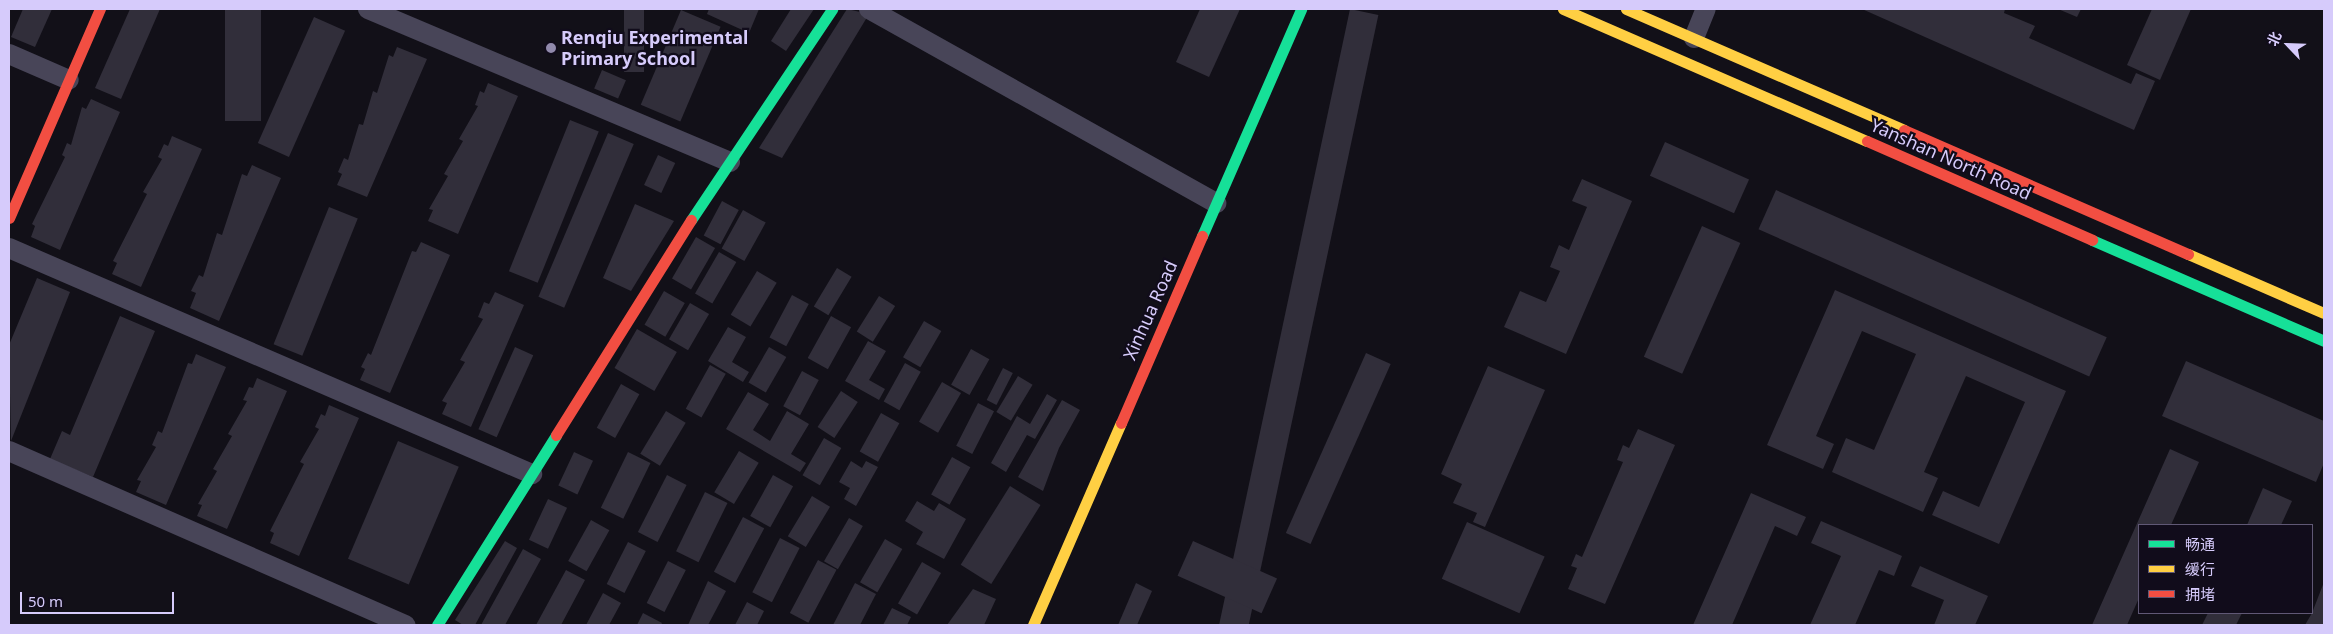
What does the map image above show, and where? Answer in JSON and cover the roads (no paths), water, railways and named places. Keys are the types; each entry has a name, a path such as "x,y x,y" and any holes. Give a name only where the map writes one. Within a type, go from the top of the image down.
{"main road":[{"path":"9,218 100,9"},
{"path":"437,625 730,162 832,9"},
{"name":"Xinhua Road","path":"1033,625 1300,9"},
{"name":"Yanshan North Road","path":"1563,9 2324,341"},
{"name":"Yanshan North Road","path":"1626,9 2324,313"}],"street":[{"path":"368,9 730,162"},
{"path":"868,9 1216,203"},
{"path":"1694,38 1706,9"},
{"path":"9,54 69,80"},
{"path":"9,248 532,474"},
{"path":"9,451 406,625"}],"place":[{"name":"Renqiu Experimental Primary School","path":"551,48"}]}
